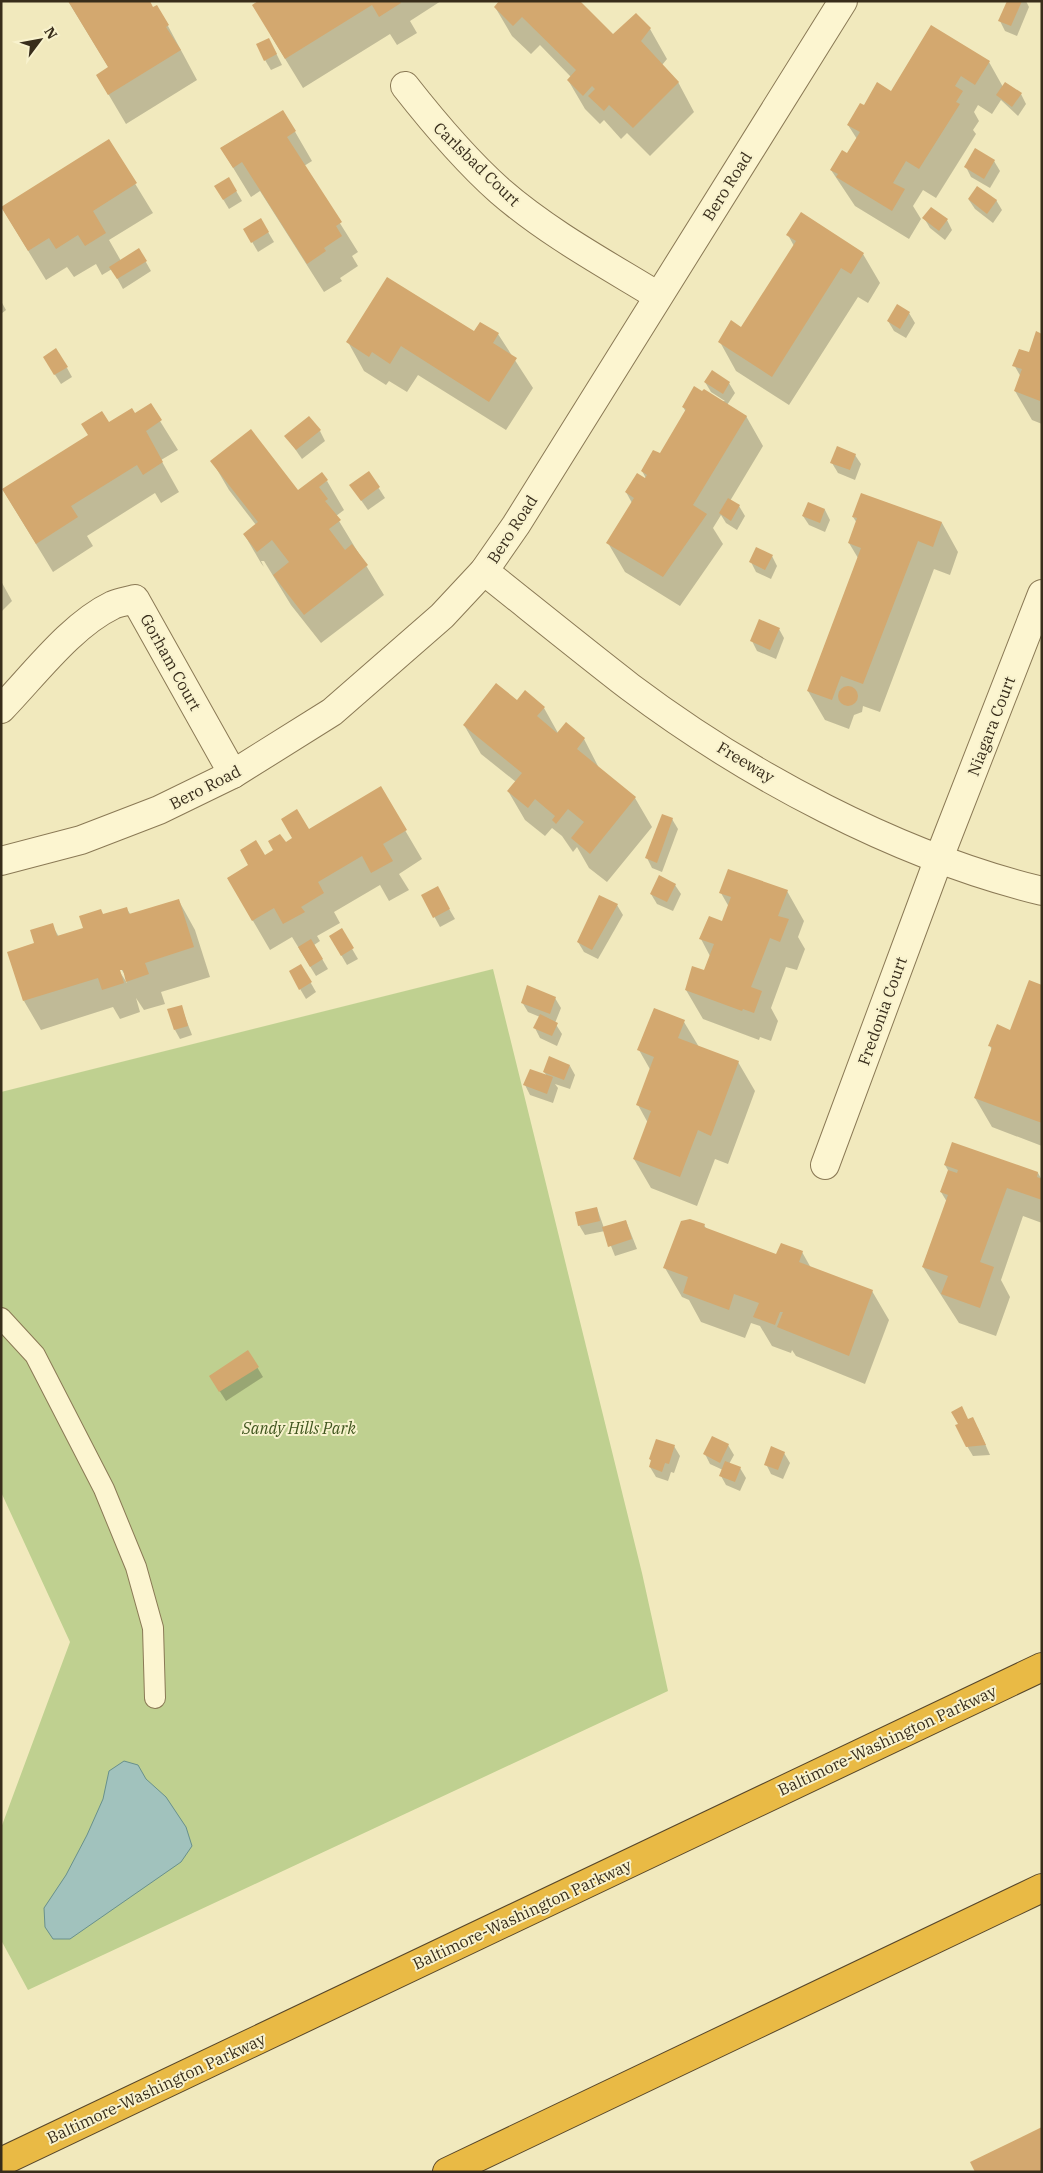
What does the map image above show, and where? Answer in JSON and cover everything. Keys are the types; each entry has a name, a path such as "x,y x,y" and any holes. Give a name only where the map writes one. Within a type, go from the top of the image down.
{"highway":[{"name":"Baltimore-Washington Parkway","path":"1,2162 1042,1666"},
{"path":"447,2172 1042,1888"}],"street":[{"name":"Bero Road","path":"1,861 89,837 158,810 233,774 332,712 442,616 484,571 516,525 843,1"},
{"name":"Carlsbad Court","path":"404,86 451,143 500,191 552,231 658,296"},
{"name":"Freeway","path":"484,571 631,687 717,746 827,811 939,858 1042,891"},
{"name":"Niagara Court","path":"939,858 1042,594"},
{"name":"Gorham Court","path":"1,709 68,638 114,604 135,599 233,774"},
{"name":"Fredonia Court","path":"825,1165 939,858"}],"lane":[{"path":"1,1318 35,1355 104,1489 136,1567 153,1628 155,1698"}],"green space":[{"name":"Sandy Hills Park","path":"493,969 642,1573 668,1691 28,1990 1,1940 1,1828 70,1642 1,1492 1,1092"}],"water":[{"path":"124,1761 138,1765 146,1779 166,1797 186,1827 192,1846 181,1862 70,1939 53,1939 45,1927 44,1908 66,1875 87,1835 103,1799 109,1771"}],"building":[{"path":"68,1 150,1 153,7 157,5 169,25 166,27 181,50 108,95 96,75 108,67"},
{"path":"258,1 400,1 401,3 379,17 372,5 285,59 252,5"},
{"path":"499,1 580,1 613,34 636,13 651,28 641,41 679,82 633,128 609,105 604,111 588,96 595,89 592,86 583,96 567,80 576,70 522,17 513,26 494,7"},
{"path":"1007,1 1022,1 1011,26 998,21"},
{"path":"931,25 990,61 975,85 961,76 955,86 963,91 956,102 960,104 919,169 906,161 893,183 905,189 892,211 836,177 838,174 830,170 842,150 847,153 860,132 847,125 860,103 864,105 877,82 891,91"},
{"path":"269,38 277,54 264,61 256,44"},
{"path":"1005,82 1022,93 1012,107 996,95"},
{"path":"283,110 296,131 287,137 342,222 336,226 342,236 324,248 326,251 307,264 242,162 233,168 220,148"},
{"path":"109,139 137,183 93,211 106,233 85,246 78,235 56,249 49,238 28,251 1,207"},
{"path":"975,148 995,160 984,179 964,167"},
{"path":"229,177 237,191 223,200 214,186"},
{"path":"977,186 997,200 987,214 968,199"},
{"path":"931,207 948,219 939,231 922,218"},
{"path":"801,212 864,253 851,274 841,268 772,377 718,342 731,320 741,327 796,241 786,235"},
{"path":"261,218 269,232 251,243 243,229"},
{"path":"139,248 147,261 117,279 109,267"},
{"path":"387,277 474,331 480,322 499,333 493,343 517,358 489,402 401,346 390,364 372,352 369,357 346,342"},
{"path":"897,304 910,312 900,329 887,321"},
{"path":"1036,331 1042,334 1040,401 1014,391 1022,369 1012,366 1019,349 1029,352"},
{"path":"56,348 68,367 54,375 43,357"},
{"path":"712,370 730,382 723,394 704,382"},
{"path":"694,386 702,391 704,389 747,416 693,505 707,514 663,577 606,543 634,498 625,492 637,473 645,478 647,475 641,471 653,450 660,453 686,409 682,407"},
{"path":"151,403 162,420 146,431 163,462 143,475 137,465 71,506 78,517 36,544 2,489 88,435 81,424 102,411 109,422 132,408 135,413"},
{"path":"309,416 321,430 296,450 284,436"},
{"path":"251,429 298,490 322,472 328,480 319,487 328,499 325,501 341,520 329,529 345,550 352,544 368,565 304,615 273,575 289,562 272,540 257,552 243,534 258,522 210,461"},
{"path":"837,446 856,454 850,470 830,463"},
{"path":"369,471 380,487 361,501 349,485"},
{"path":"861,493 942,522 933,547 918,541 863,684 841,676 832,700 807,691 861,548 848,543 857,518 852,517"},
{"path":"728,498 740,505 731,521 719,513"},
{"path":"808,502 825,509 820,523 802,516"},
{"path":"756,547 773,555 765,570 749,562"},
{"path":"759,619 780,628 770,650 750,641"},
{"path":"496,683 517,700 525,690 545,707 537,716 557,733 566,722 585,738 577,749 636,797 590,854 571,838 584,822 568,809 556,824 552,820 555,816 535,799 528,808 507,791 522,773 463,725"},
{"path":"848,686 855,689 858,696 855,703 848,706 841,703 838,696 841,689"},
{"path":"381,786 407,830 383,844 393,861 371,873 362,856 318,882 324,893 301,907 305,912 283,924 274,908 252,921 227,878 248,865 240,850 256,840 265,855 273,850 268,841 280,834 286,842 292,838 281,819 297,809 309,829"},
{"path":"662,814 673,818 657,863 645,858"},
{"path":"728,869 788,890 778,916 789,919 780,942 770,938 751,987 762,991 754,1013 743,1009 742,1011 685,990 692,966 704,970 714,944 699,939 709,916 722,921 731,897 719,893"},
{"path":"659,875 676,884 667,902 650,894"},
{"path":"438,886 450,909 433,918 421,895"},
{"path":"599,895 618,904 592,950 577,942"},
{"path":"179,899 194,947 145,963 149,974 126,982 123,970 120,970 124,983 102,990 98,978 23,1001 7,952 34,943 30,930 53,923 57,936 83,928 79,916 101,909 103,914 127,907 129,914"},
{"path":"342,928 354,948 341,956 329,936"},
{"path":"311,939 323,959 310,967 298,947"},
{"path":"301,964 312,982 299,990 289,971"},
{"path":"1029,980 1042,985 1042,1123 974,1098 992,1047 988,1046 997,1024 1010,1030"},
{"path":"527,985 556,997 550,1014 521,1003"},
{"path":"182,1005 188,1026 174,1030 167,1009"},
{"path":"654,1008 685,1020 678,1038 739,1061 711,1136 698,1130 680,1177 633,1159 651,1111 636,1105 654,1057 637,1050"},
{"path":"540,1014 558,1023 552,1036 533,1028"},
{"path":"549,1056 570,1065 564,1080 543,1072"},
{"path":"530,1069 553,1077 547,1094 523,1085"},
{"path":"952,1142 1038,1172 1037,1177 1042,1179 1042,1200 1007,1188 980,1262 994,1267 980,1308 941,1294 948,1276 922,1267 948,1195 940,1192 948,1170 957,1173 958,1170 944,1165"},
{"path":"597,1207 600,1221 578,1226 575,1212"},
{"path":"690,1219 705,1224 704,1227 776,1254 781,1243 803,1251 799,1262 873,1290 849,1356 777,1327 783,1312 780,1312 775,1325 753,1317 759,1303 734,1294 729,1310 683,1293 688,1277 663,1268 681,1221"},
{"path":"626,1220 632,1239 608,1247 602,1227"},
{"path":"248,1350 259,1367 219,1392 209,1376"},
{"path":"962,1406 968,1419 973,1417 986,1445 966,1447 955,1425 958,1424 951,1412"},
{"path":"712,1436 729,1444 720,1463 703,1454"},
{"path":"656,1439 675,1445 669,1464 665,1463 662,1472 649,1467 651,1460 649,1459"},
{"path":"771,1446 785,1452 778,1470 764,1465"},
{"path":"725,1461 741,1467 735,1482 719,1476"},
{"path":"1042,2127 1042,2172 975,2172 970,2162"}]}
